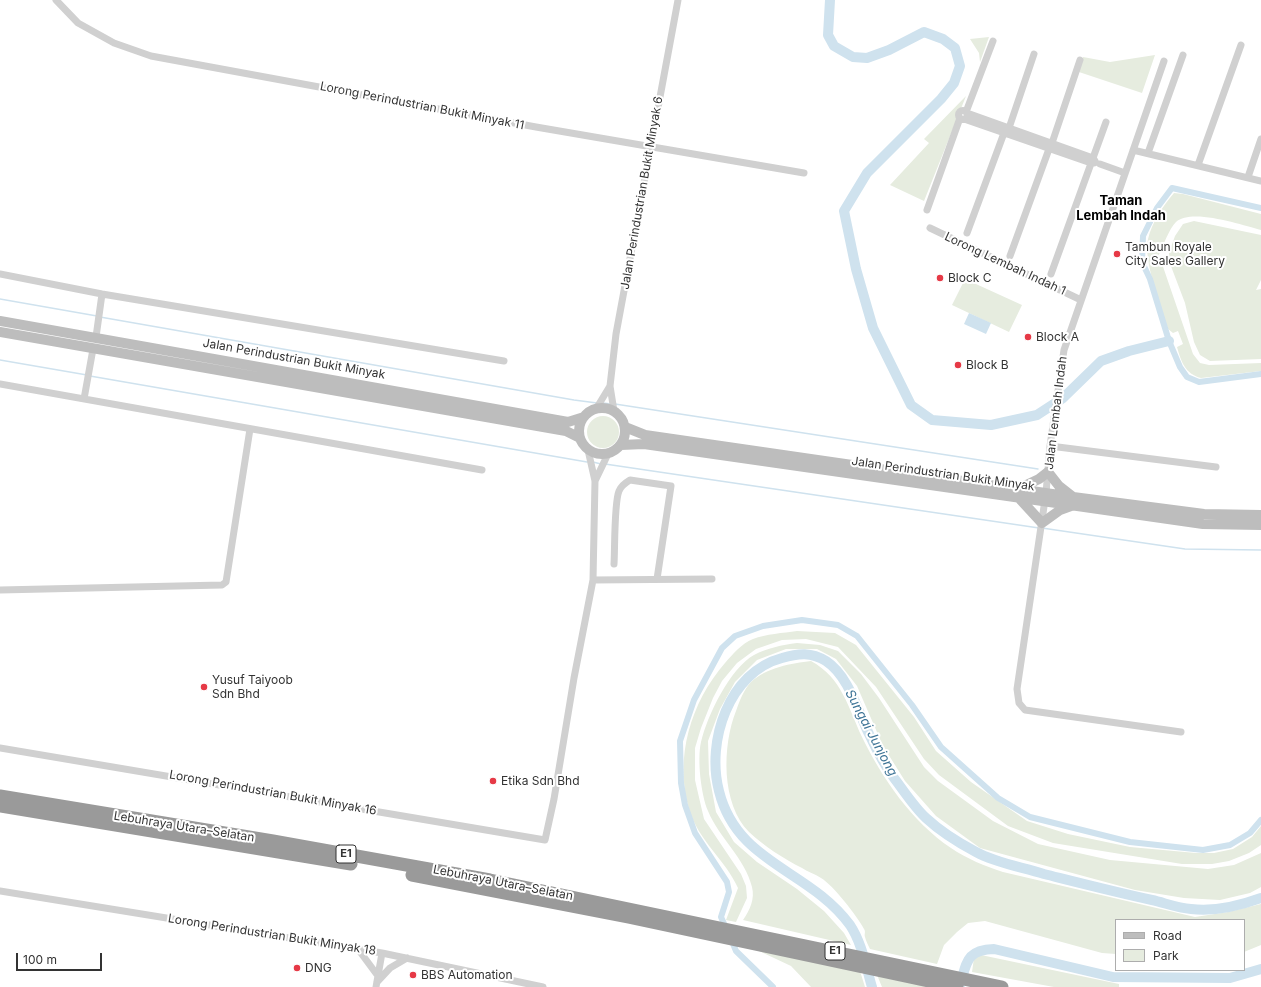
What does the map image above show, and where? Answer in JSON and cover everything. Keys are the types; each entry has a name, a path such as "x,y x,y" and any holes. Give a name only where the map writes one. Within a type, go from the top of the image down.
{"highway":[{"name":"Lebuhraya Utara–Selatan","path":"0,796 300,846 490,880 957,987"},
{"name":"Lebuhraya Utara–Selatan","path":"0,806 343,863 690,926 1002,987"}],"main road":[{"name":"Jalan Perindustrian Bukit Minyak","path":"0,321 96,334 568,422 584,417"},
{"name":"Jalan Perindustrian Bukit Minyak","path":"0,332 93,352 566,431 580,438"},
{"path":"599,404 602,408 613,408 623,421 625,428 621,445 607,457 589,453 580,438 580,424 584,417 599,404"},
{"name":"Jalan Perindustrian Bukit Minyak","path":"625,428 645,434 1019,493 1203,524 1261,525"},
{"name":"Jalan Perindustrian Bukit Minyak","path":"621,445 644,444 1019,493"},
{"path":"1048,472 1072,502 1041,526 1019,493 1048,472"},
{"name":"Jalan Perindustrian Bukit Minyak","path":"1072,502 1204,514 1261,515"}],"street":[{"name":"Lorong Perindustrian Bukit Minyak 11","path":"56,0 78,23 114,43 151,56 536,127 804,172"},
{"name":"Jalan Perindustrian Bukit Minyak 6","path":"610,386 616,334 652,146 668,44 678,0"},
{"path":"927,210 993,41"},
{"path":"1198,165 1241,45"},
{"path":"967,233 1034,54"},
{"path":"1148,153 1183,55"},
{"path":"1010,256 1080,60"},
{"name":"Jalan Lembah Indah","path":"1164,61 1064,350 1050,446 1046,498 1017,689 1019,703 1025,710 1181,732"},
{"path":"964,115 1092,161"},
{"path":"1051,274 1106,122"},
{"path":"1248,177 1261,139"},
{"path":"1133,150 1261,181"},
{"path":"1100,164 1125,173"},
{"name":"Lorong Lembah Indah 1","path":"930,228 1081,300"},
{"path":"0,274 102,298 504,361"},
{"path":"96,334 102,298"},
{"path":"85,396 93,352"},
{"path":"0,384 85,396 250,429 482,470"},
{"path":"610,386 613,408"},
{"path":"599,404 610,386"},
{"path":"0,590 222,585 226,582 250,429"},
{"path":"1050,446 1216,467"},
{"path":"589,453 595,481 593,580 712,579"},
{"path":"595,481 607,457"},
{"path":"614,564 618,491 623,484 630,480 671,486 657,580"},
{"name":"Lorong Perindustrian Bukit Minyak 16","path":"0,748 545,840 554,799 574,678 593,580"},
{"name":"Lorong Perindustrian Bukit Minyak 18","path":"0,891 382,953 543,987"},
{"path":"358,949 377,982"},
{"path":"377,982 382,953"},
{"path":"377,982 390,968 407,958"}],"green space":[{"path":"989,37 980,62 979,53 970,39"},
{"path":"1155,55 1142,93 1079,72 1083,57 1110,62"},
{"path":"966,96 924,201 890,185 929,143 924,139"},
{"path":"1174,193 1261,214 1261,230 1205,217 1183,218 1173,225 1159,255 1193,354 1200,363 1209,365 1261,363 1261,371 1201,378 1187,370 1182,362 1177,347 1183,344 1178,331 1173,333 1168,329 1150,271 1147,248 1148,239 1155,220"},
{"path":"1194,221 1261,235 1261,280 1256,290 1261,289 1261,359 1210,361 1200,355 1194,342 1185,303 1169,261 1169,253 1175,236 1183,224"},
{"path":"965,279 1022,305 1009,332 952,305"},
{"path":"606,416 612,418 617,423 619,432 617,441 612,446 600,448 594,446 589,441 587,429 589,423 594,418"},
{"path":"797,631 835,633 856,645 914,717 936,751 971,782 1027,821 1068,834 1130,847 1196,853 1214,853 1233,849 1252,837 1261,826 1261,845 1249,853 1229,861 1212,864 1182,864 1053,843 1008,826 939,775 924,759 876,687 838,647 806,639 782,640 756,649 737,663 722,681 713,698 695,748 695,780 704,819 741,874 746,886 747,898 736,922 726,920 738,888 726,868 705,841 693,821 689,809 685,790 684,770 685,751 689,732 703,695 713,678 738,650 749,641 758,637"},
{"path":"797,643 820,645 838,651 861,674 879,698 924,767 938,781 993,821 1038,844 1110,860 1208,869 1234,865 1261,853 1261,887 1250,893 1220,900 1184,898 1135,890 980,848 936,816 905,781 883,746 857,686 836,659 817,649 786,649 757,660 735,682 720,709 708,741 709,774 716,812 734,842 757,862 797,889 824,911 844,933 851,945 743,920 751,904 753,891 744,867 713,821 708,811 702,787 699,758 701,742 708,719 714,706 736,670 745,661 764,650"},
{"path":"811,661 822,668 830,676 843,694 862,737 879,768 899,798 923,825 963,856 1003,872 1195,917 1228,912 1261,904 1261,945 1245,952 1245,919 1115,919 1115,954 1102,953 985,921 968,923 957,932 944,945 937,964 870,949 861,923 838,894 821,878 781,856 749,832 740,820 733,806 729,791 727,774 728,741 731,725 746,688 757,677 764,673 796,663"},
{"path":"757,950 860,971 865,987 811,987 791,966"},
{"path":"981,955 1119,984 1119,987 1054,987 972,972 974,958"},
{"path":"877,975 939,987 882,987"}],"water":[{"path":"969,313 991,323 986,334 964,324"}],"waterway":[{"path":"830,0 828,35 834,46 853,57 867,58 889,50 924,32 943,39 955,48 960,66 954,83 941,99 867,173 844,211 856,269 873,328 911,405 932,420 991,425 1037,415 1063,398 1101,361 1129,351 1169,341"},
{"path":"1261,208 1172,188 1157,208 1143,236 1142,262 1150,279 1169,341 1180,367 1187,377 1199,382 1261,374"},
{"path":"0,299 97,316"},
{"path":"100,317 597,403"},
{"path":"0,360 87,375"},
{"path":"90,376 587,462"},
{"path":"603,403 611,404"},
{"path":"615,404 1038,469"},
{"path":"593,462 601,464"},
{"path":"605,464 1039,528"},
{"path":"1042,528 1185,549 1261,550"},
{"path":"726,928 721,917 729,892 727,882 695,833 685,805 681,783 680,741 694,700 722,648 735,636 763,626 802,620 838,625 857,636 912,705 941,747 998,798 1030,817 1130,842 1203,850 1230,845 1250,833 1261,820"},
{"name":"Sungai Junjong","path":"872,987 861,947 850,925 833,906 815,891 758,851 741,835 728,815 719,791 716,772 716,751 719,731 726,711 735,693 748,678 764,666 788,656 799,654 815,656 826,661 834,668 847,685 872,740 890,773 913,804 937,828 976,852 1001,862 1044,874 1176,907 1209,910 1236,906 1261,898"},
{"path":"731,939 736,951 773,987"},
{"path":"960,985 969,959 978,952 994,949 1113,977 1230,978 1261,969"}],"place":[{"name":"Tambun Royale City Sales Gallery","path":"1117,254"},
{"name":"Block C","path":"940,278"},
{"name":"Block A","path":"1028,337"},
{"name":"Block B","path":"958,365"},
{"name":"Yusuf Taiyoob Sdn Bhd","path":"204,687"},
{"name":"Etika Sdn Bhd","path":"493,781"},
{"name":"DNG","path":"297,968"},
{"name":"BBS Automation","path":"413,975"}],"district":[{"name":"Taman Lembah Indah","path":"1121,208"}]}
